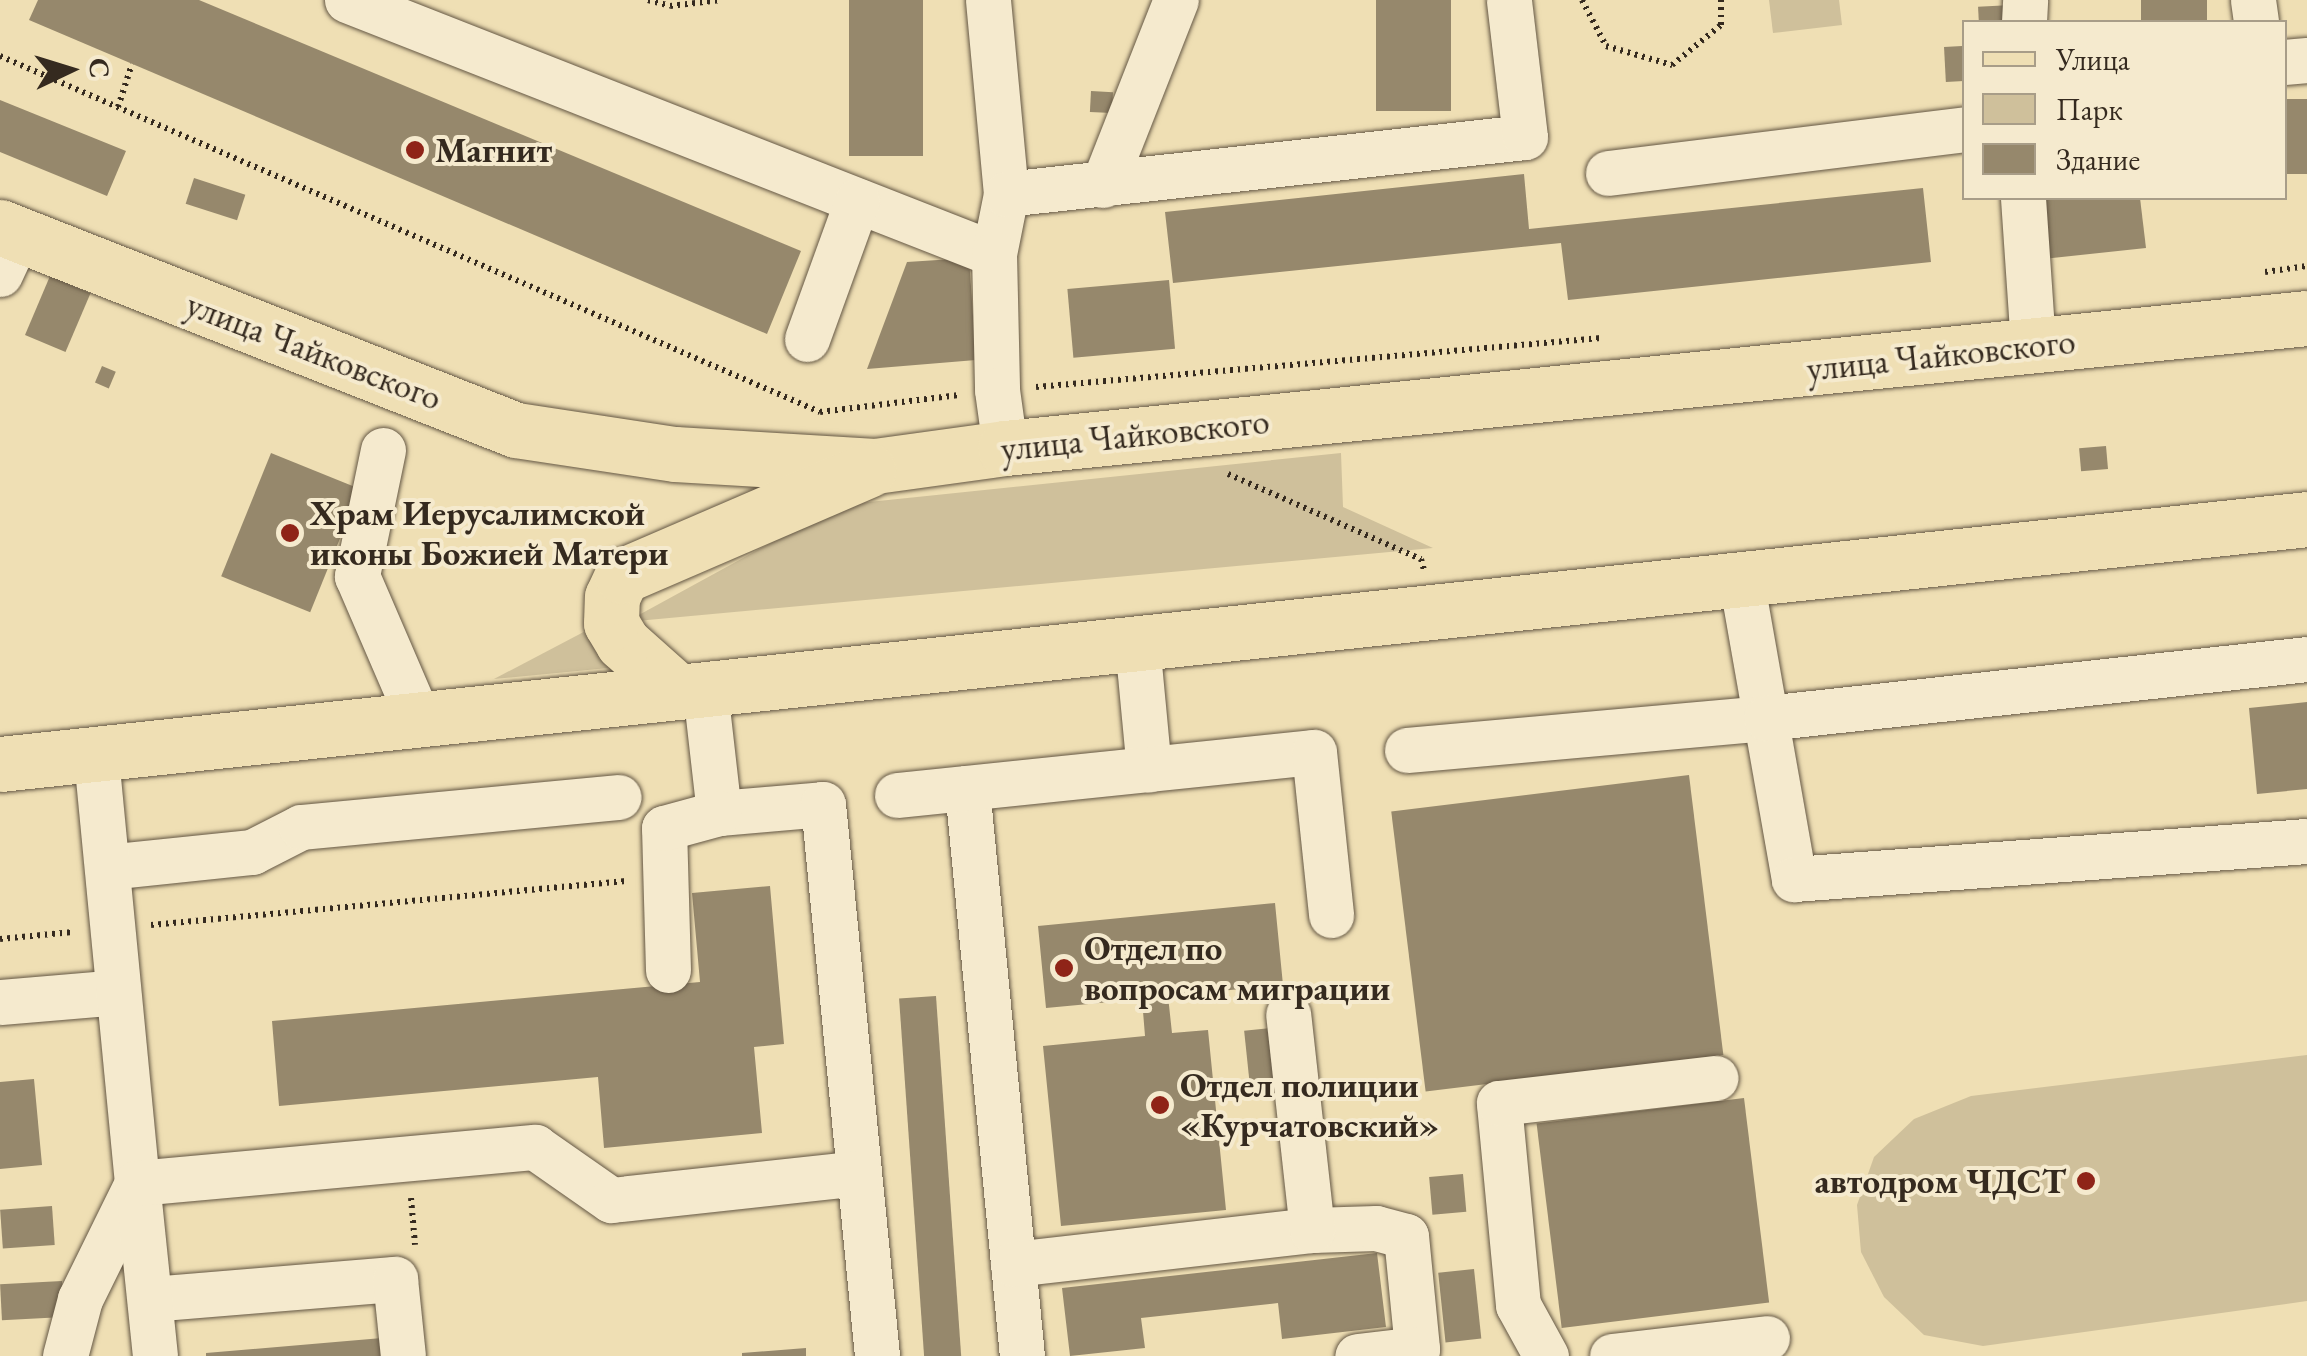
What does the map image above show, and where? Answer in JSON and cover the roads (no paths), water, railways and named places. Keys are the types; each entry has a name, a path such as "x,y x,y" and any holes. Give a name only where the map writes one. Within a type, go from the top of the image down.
{"main road":[{"name":"улица Чайковского","path":"6,245 516,430 675,454 876,466 1005,448 2307,318"},
{"path":"692,691 623,643 611,623 612,597 622,576 876,466"},
{"path":"0,764 2307,519"}],"lane":[{"path":"347,0 994,254"},
{"path":"988,0 1006,194 994,254 997,390 1005,448"},
{"path":"1103,185 1176,0"},
{"path":"1006,194 1525,138 1509,0"},
{"path":"1608,173 1962,129"},
{"path":"807,339 858,200"},
{"path":"2023,200 2032,346"},
{"path":"383,450 357,576 420,720"},
{"path":"1741,579 1794,879 2307,841"},
{"path":"1137,644 1149,769"},
{"path":"1408,750 1766,718 2307,659"},
{"path":"692,691 719,813"},
{"path":"897,795 1314,752 1330,914"},
{"path":"96,754 155,1356"},
{"path":"966,788 1022,1356"},
{"path":"106,867 252,852 301,826 619,797"},
{"path":"668,970 664,828 719,813 823,804 877,1356"},
{"path":"0,1002 118,992"},
{"path":"1288,1014 1312,1230"},
{"path":"1546,1356 1518,1305 1499,1103 1716,1078"},
{"path":"137,1183 535,1147 611,1200 860,1174"},
{"path":"65,1356 80,1299 137,1183"},
{"path":"1013,1264 1312,1230 1376,1228 1406,1236 1417,1349 1357,1356"},
{"path":"150,1299 395,1279 402,1356"},
{"path":"1612,1356 1767,1338"}],"place":[{"name":"Магнит","path":"415,150"},
{"name":"Храм Иерусалимской иконы Божией Матери","path":"290,533"},
{"name":"Отдел по вопросам миграции","path":"1064,968"},
{"name":"Отдел полиции «Курчатовский»","path":"1160,1105"},
{"name":"автодром ЧДСТ","path":"2086,1181"}]}
